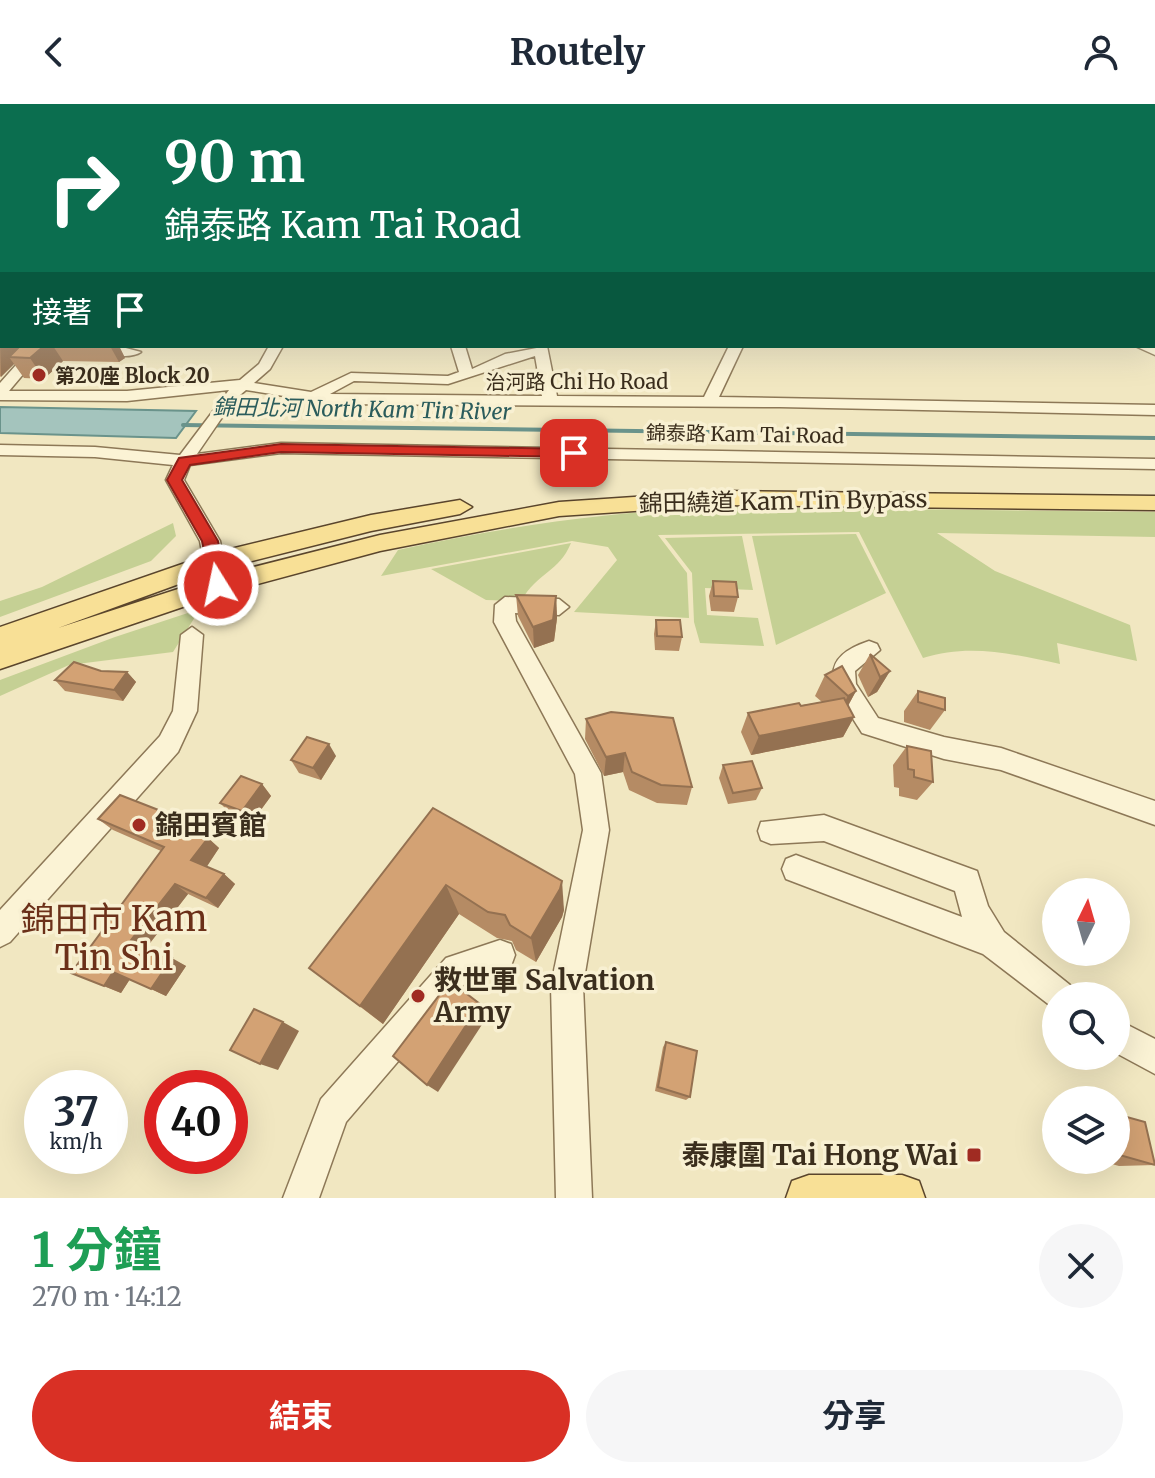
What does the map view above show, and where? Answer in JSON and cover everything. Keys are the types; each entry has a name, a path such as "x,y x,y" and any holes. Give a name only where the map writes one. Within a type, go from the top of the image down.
{"main road":[{"name":"錦田繞道 Kam Tin Bypass","path":"0,638 216,574 371,523 488,502 594,491 715,485 1155,490"},
{"name":"錦田繞道 Kam Tin Bypass","path":"0,658 216,574 467,525 619,503 803,497 1155,503"},
{"path":"809,1198 902,1198"}],"street":[{"path":"0,393 43,348"},
{"path":"76,348 134,352"},
{"path":"216,574 210,541 175,480 184,461 235,390 265,366 275,348"},
{"path":"459,348 467,375"},
{"path":"312,398 351,377 418,381 467,375 540,348 550,401"},
{"path":"709,402 735,348"},
{"name":"治河路 Chi Ho Road","path":"0,393 127,396 235,390 312,398 1155,410"},
{"name":"錦泰路 Kam Tai Road","path":"0,450 95,452 184,461 281,448 1155,464"},
{"path":"559,607 505,605 505,622 532,666 588,773 596,830 567,985 574,1198"},
{"path":"0,932 169,744 185,711 192,635"},
{"path":"869,650 843,667 845,686 870,726 944,748 1016,763 1155,813"},
{"path":"771,831 824,828 967,881 975,912 993,943"},
{"path":"796,869 993,943 1042,982"},
{"path":"301,1198 333,1111 457,969 500,955"},
{"path":"1130,1043 1155,1057"}],"green space":[{"path":"724,507 1155,512 1155,537 937,533 995,571 1130,625 1137,661 1057,643 1060,664 974,651 923,658 859,532 658,535 687,573 689,618 574,612 617,560 608,547 572,541 381,576 398,550 439,541 601,516"},
{"path":"173,523 176,536 151,561 0,617 0,601 42,587"},
{"path":"856,534 886,593 776,645 752,536"},
{"path":"742,536 753,590 705,588 707,615 758,618 764,646 700,643 694,622 692,573 665,538"},
{"path":"571,543 561,560 534,584 521,601 486,600 431,569"},
{"path":"200,609 173,652 69,665 0,696 0,680"}],"water":[{"name":"錦田北河 North Kam Tin River","path":"0,407 196,411 176,438 0,433"}],"building":[{"path":"18,348 42,348 30,358 9,357"},
{"path":"713,581 736,582 738,597 714,596"},
{"path":"516,595 556,596 553,620 533,627"},
{"path":"656,620 680,620 682,637 657,636"},
{"path":"870,654 890,671 880,677"},
{"path":"74,662 101,671 127,672 114,690 55,680"},
{"path":"842,666 856,691 848,696 825,675"},
{"path":"918,691 945,698 945,710 918,702"},
{"path":"844,698 854,717 759,736 748,713 799,703 801,706"},
{"path":"611,712 673,718 692,787 661,785 632,772 625,753 606,757 586,719"},
{"path":"307,737 329,744 313,768 291,760"},
{"path":"907,746 931,751 933,782 914,777 914,770 908,769"},
{"path":"752,761 762,788 733,793 723,765"},
{"path":"241,776 262,784 242,811 220,803"},
{"path":"120,795 161,811 154,819 208,838 191,860 224,874 206,898 175,884 131,940 172,958 151,989 113,972 104,986 71,973 164,847 98,819"},
{"path":"433,808 562,881 560,889 531,938 510,925 505,915 488,912 446,885 360,1006 309,968"},
{"path":"450,981 480,1004 427,1085 393,1056"},
{"path":"254,1009 283,1022 260,1064 230,1050"},
{"path":"666,1042 697,1051 690,1097 658,1087"},
{"path":"1130,1118 1145,1122 1155,1165 1130,1158"}],"waterway":[{"name":"錦田北河 North Kam Tin River","path":"183,425 1155,438"}],"place":[{"name":"第20座 Block 20","path":"39,375"},
{"name":"錦田賓館","path":"139,825"},
{"name":"救世軍 Salvation Army","path":"418,996"},
{"name":"泰康圍 Tai Hong Wai","path":"974,1155"}],"district":[{"name":"錦田市 Kam Tin Shi","path":"114,938"}],"route":[{"path":"218,585 210,541 175,480 175,474 184,461 281,448 574,453"}]}
